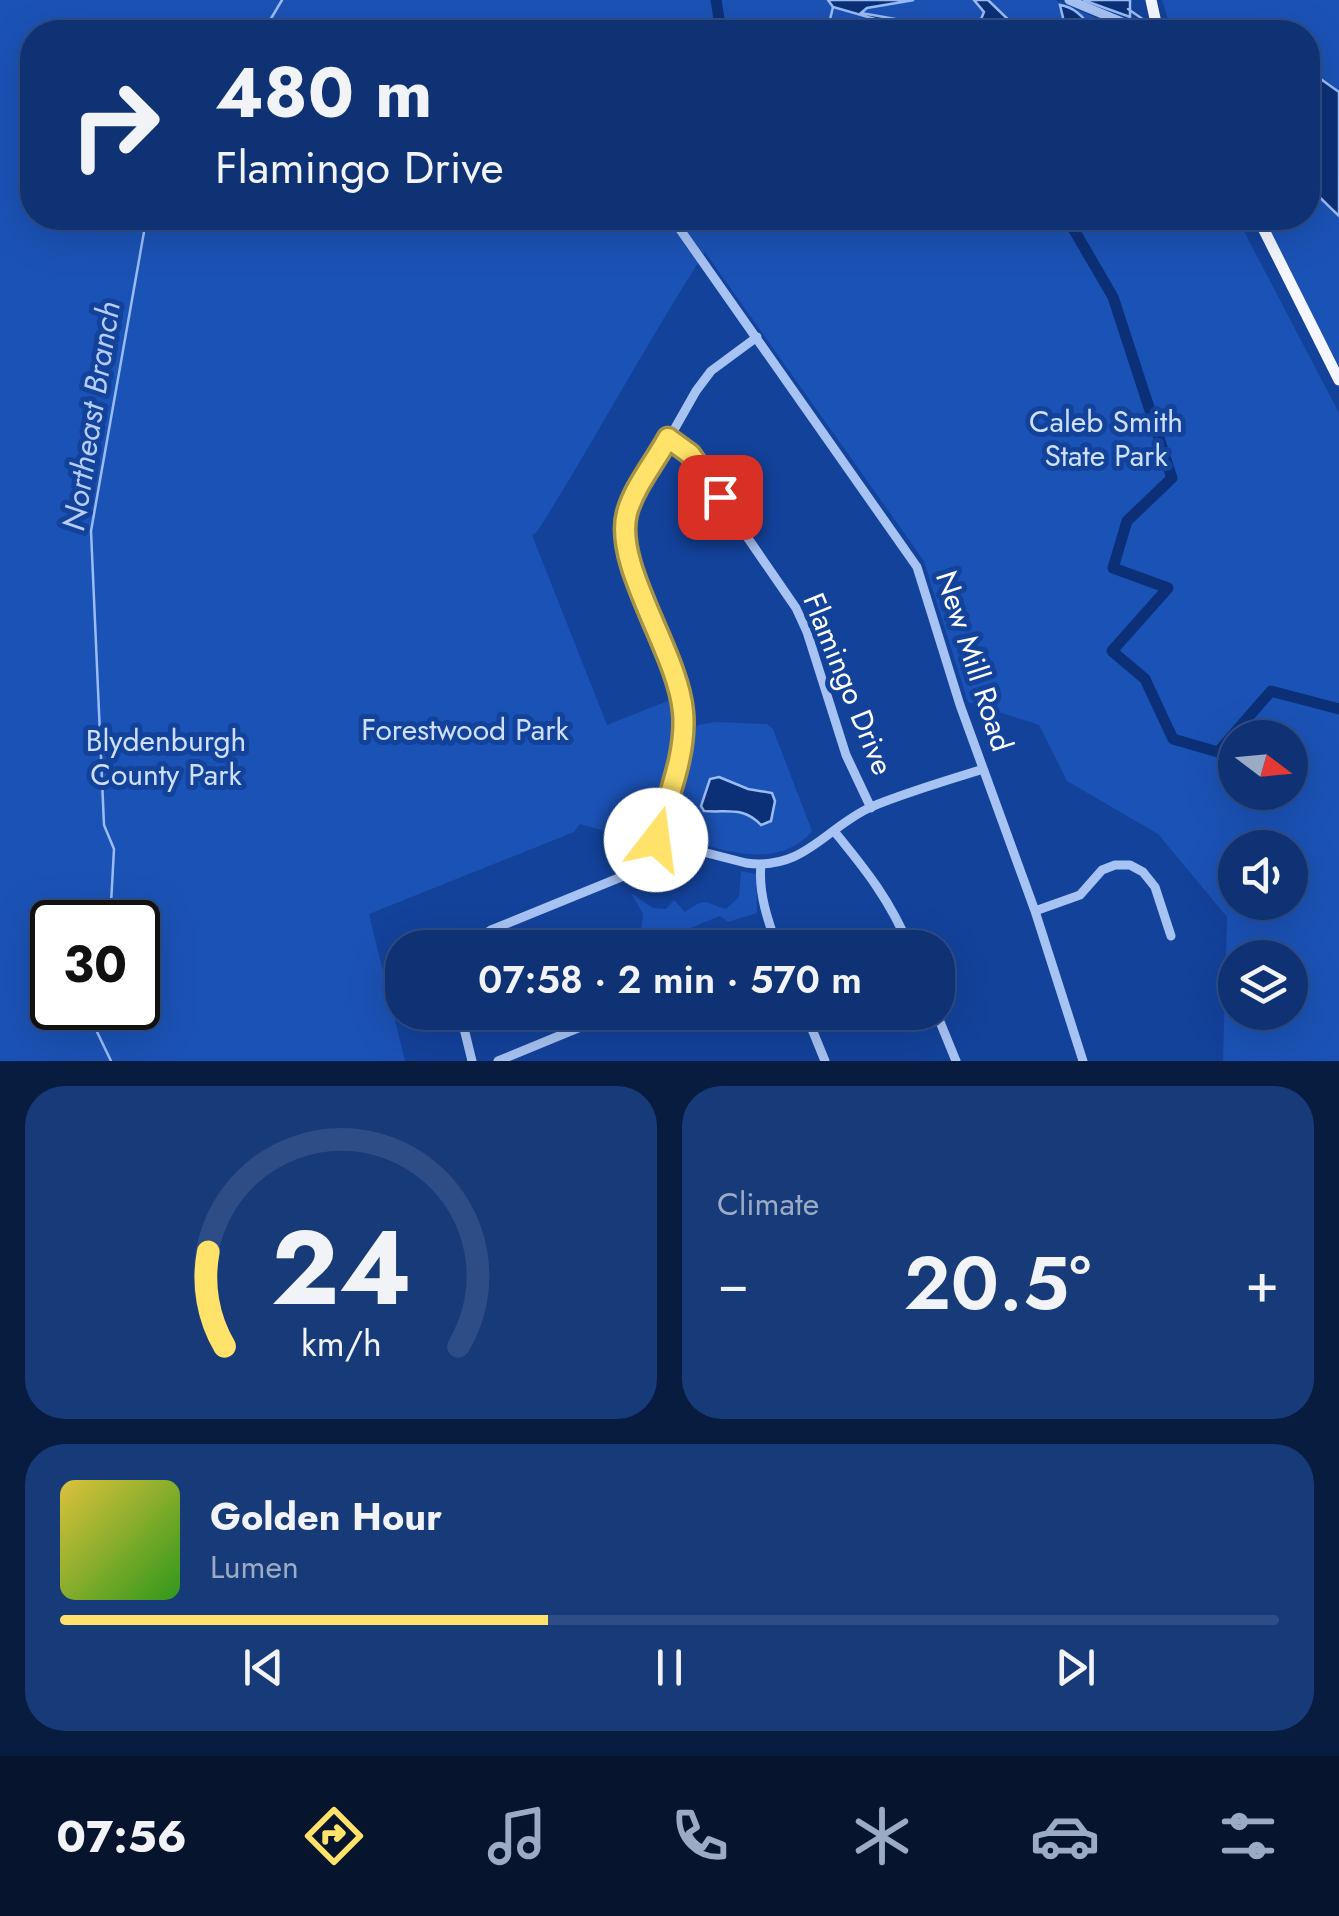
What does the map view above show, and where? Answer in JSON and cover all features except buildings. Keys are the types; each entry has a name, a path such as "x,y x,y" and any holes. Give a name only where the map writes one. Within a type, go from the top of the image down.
{"main road":[{"path":"1264,230 1339,380"}],"street":[{"path":"1069,0 1117,20"},
{"name":"New Mill Road","path":"681,230 918,566 1083,1061"},
{"path":"491,930 632,873 656,840 682,744 683,712 676,678 626,547 625,528 634,497 696,391 711,371 757,337"},
{"name":"Flamingo Drive","path":"668,438 690,454 796,608 846,755 871,808"},
{"path":"656,840 761,865 801,855 871,808 983,768"},
{"path":"834,831 880,886 902,930"},
{"path":"1035,911 1080,895 1102,870 1115,864 1130,865 1143,872 1155,886 1171,936"},
{"path":"761,865 762,892 772,930"},
{"path":"464,1030 472,1061"},
{"path":"498,1061 573,1030"},
{"path":"811,1030 822,1060"},
{"path":"943,1030 956,1061"}],"green space":[{"path":"0,0 1055,0 1101,20 20,20 20,230 1243,230 1339,413 1339,1061 1223,1061 1224,1030 1308,1030 1308,940 1226,940 1227,920 1308,920 1308,830 1218,830 1218,906 1158,834 1067,781 1039,725 968,702 924,561 705,252 532,535 607,725 675,698 675,742 647,843 580,824 574,832 369,914 385,979 385,1030 397,1030 405,1061 0,1061"},
{"path":"1162,0 1339,0 1339,366 1267,230 1320,230 1320,20 1168,20"},
{"path":"767,724 773,729 812,831 798,844 765,854 728,851 673,836 672,815 693,730 698,725","holes":["710,779 771,793 771,815 757,820 738,812 704,811 702,799"]},
{"path":"741,871 756,874 757,913 728,922 720,916 685,930 641,930 643,914 631,893 653,908 666,909 674,900 685,912 702,902 726,909 739,897"}],"shaded area":[{"path":"828,0 914,0 867,8 861,13 901,20 878,20 833,7"},
{"path":"974,0 988,0 1009,20 981,20 984,12"},
{"path":"1083,0 1130,0 1130,17"},
{"path":"1060,5 1085,20 1064,20"},
{"path":"1320,79 1339,92 1339,216 1320,198"},
{"path":"719,777 748,789 772,793 775,801 771,821 761,825 741,813 704,811 701,806 710,779"}],"waterway":[{"name":"Northeast Branch","path":"270,20 282,0"},
{"path":"716,0 719,20"},
{"path":"830,20 833,7"},
{"path":"1128,9 1144,20"},
{"name":"Northeast Branch","path":"111,900 114,849 104,825 91,531 145,230"},
{"path":"1074,230 1113,297 1172,478 1127,521 1113,568 1168,588 1112,651 1145,679 1173,739 1218,752 1271,691 1339,709"},
{"name":"Northeast Branch","path":"96,1030 111,1061"}],"route":[{"path":"656,840 682,744 683,712 666,649 626,547 628,511 668,438 690,454 720,497"}],"park label":[{"name":"Caleb Smith State Park","path":"1106,439"},
{"name":"Forestwood Park","path":"465,730"},
{"name":"Blydenburgh County Park","path":"166,758"}]}
